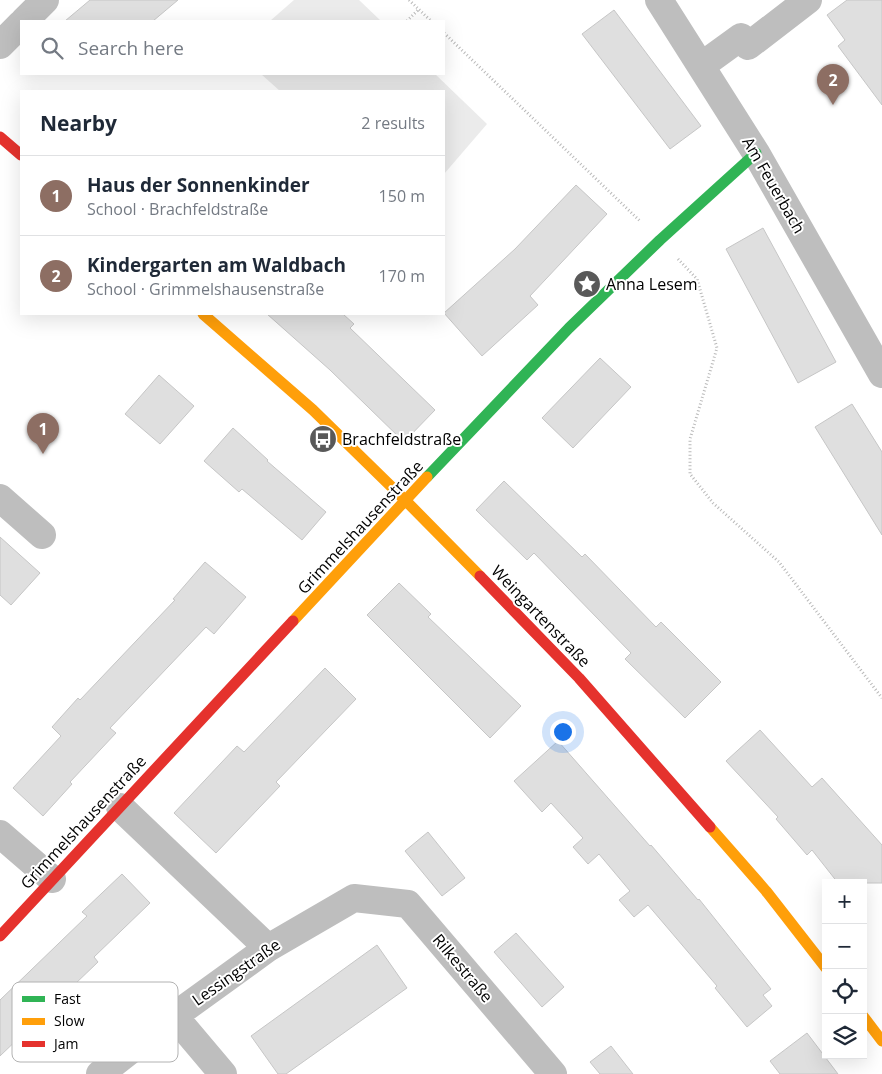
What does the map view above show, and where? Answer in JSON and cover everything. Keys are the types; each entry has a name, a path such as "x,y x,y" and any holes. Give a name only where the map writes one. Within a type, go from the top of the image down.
{"street":[{"path":"26,20 45,0"},
{"name":"Am Feuerbach","path":"658,0 756,153 882,374"},
{"path":"701,66 741,37 748,46 808,0"},
{"path":"0,45 20,26"},
{"path":"0,137 20,155"},
{"name":"Grimmelshausenstraße","path":"0,936 570,328 660,240 756,153"},
{"name":"Weingartenstraße","path":"203,315 313,410 406,501 579,678 766,891 822,963"},
{"path":"0,498 42,535"},
{"path":"120,807 268,948"},
{"path":"0,834 52,879"},
{"name":"Lessingstraße","path":"178,1013 268,948 354,898"},
{"name":"Rilkestraße","path":"354,898 408,904 553,1074"},
{"path":"178,1021 223,1074"},
{"path":"867,1021 882,1041"},
{"name":"Lessingstraße","path":"100,1074 115,1062"}],"path":[{"path":"409,0 430,20"},
{"path":"408,20 419,9"},
{"path":"445,34 660,240 697,279 717,348 690,439 690,474 712,503 779,562 882,698"}],"shaded area":[{"path":"294,0 359,0 380,20 271,20"},
{"path":"262,75 436,75 487,124 445,173 445,90 279,90"}],"building":[{"path":"90,0 178,0 154,20 66,20"},
{"path":"847,0 882,0 882,105 838,46 845,40 827,15"},
{"path":"614,10 701,126 670,149 582,34"},
{"path":"576,185 607,214 530,296 538,305 482,356 445,312 515,249"},
{"path":"763,228 836,362 798,383 726,249"},
{"path":"268,315 344,315 354,324 350,328 435,410 404,442 330,370"},
{"path":"600,358 631,387 573,448 542,418"},
{"path":"159,375 194,406 160,444 125,414"},
{"path":"852,404 882,452 882,535 815,427"},
{"path":"233,428 267,461 326,512 302,540 242,489 239,492 204,461"},
{"path":"504,481 582,557 585,554 656,627 661,622 721,682 685,718 625,659 631,653 534,553 527,560 476,510"},
{"path":"0,537 40,573 11,605 0,595"},
{"path":"205,562 246,597 214,634 206,627 110,728 116,733 70,782 72,784 43,816 13,788 61,736 52,727 175,600 173,599"},
{"path":"399,583 431,614 428,617 521,706 490,738 367,615"},
{"path":"325,668 356,699 276,782 280,786 216,853 174,813 237,746 244,752"},
{"path":"760,730 812,787 822,778 882,845 882,883 867,883 867,879 835,879 812,850 807,855 776,819 778,817 726,761"},
{"path":"558,741 699,899 771,989 763,995 772,1006 747,1027 715,988 717,986 648,905 634,917 619,900 630,891 599,854 588,864 573,847 583,838 551,803 542,812 514,781"},
{"path":"428,832 465,878 442,896 405,851"},
{"path":"122,874 150,903 94,957 98,962 77,982 19,982 87,916 82,912"},
{"path":"516,933 564,987 542,1007 494,952"},
{"path":"377,945 407,988 286,1074 278,1074 251,1036"},
{"path":"12,988 12,1044 0,1056 0,1000"},
{"path":"807,1033 822,1053 822,1059 827,1059 838,1074 780,1074 770,1061"},
{"path":"611,1046 633,1074 600,1074 590,1062"}],"traffic: fast":[{"path":"427,477 569,328 660,240 756,153"}],"traffic: slow":[{"path":"204,315 313,410 480,576"},
{"path":"293,621 427,477"},
{"path":"710,827 766,891 822,963"},
{"path":"867,1021 882,1041"}],"traffic: jam":[{"path":"0,137 20,154"},
{"path":"480,576 579,678 710,827"},
{"path":"0,936 293,621"}],"place":[{"name":"Kindergarten am Waldbach","path":"833,105"},
{"name":"Anna Lesem","path":"587,284"},
{"name":"Brachfeldstraße","path":"323,439"},
{"name":"Haus der Sonnenkinder","path":"43,454"}]}
